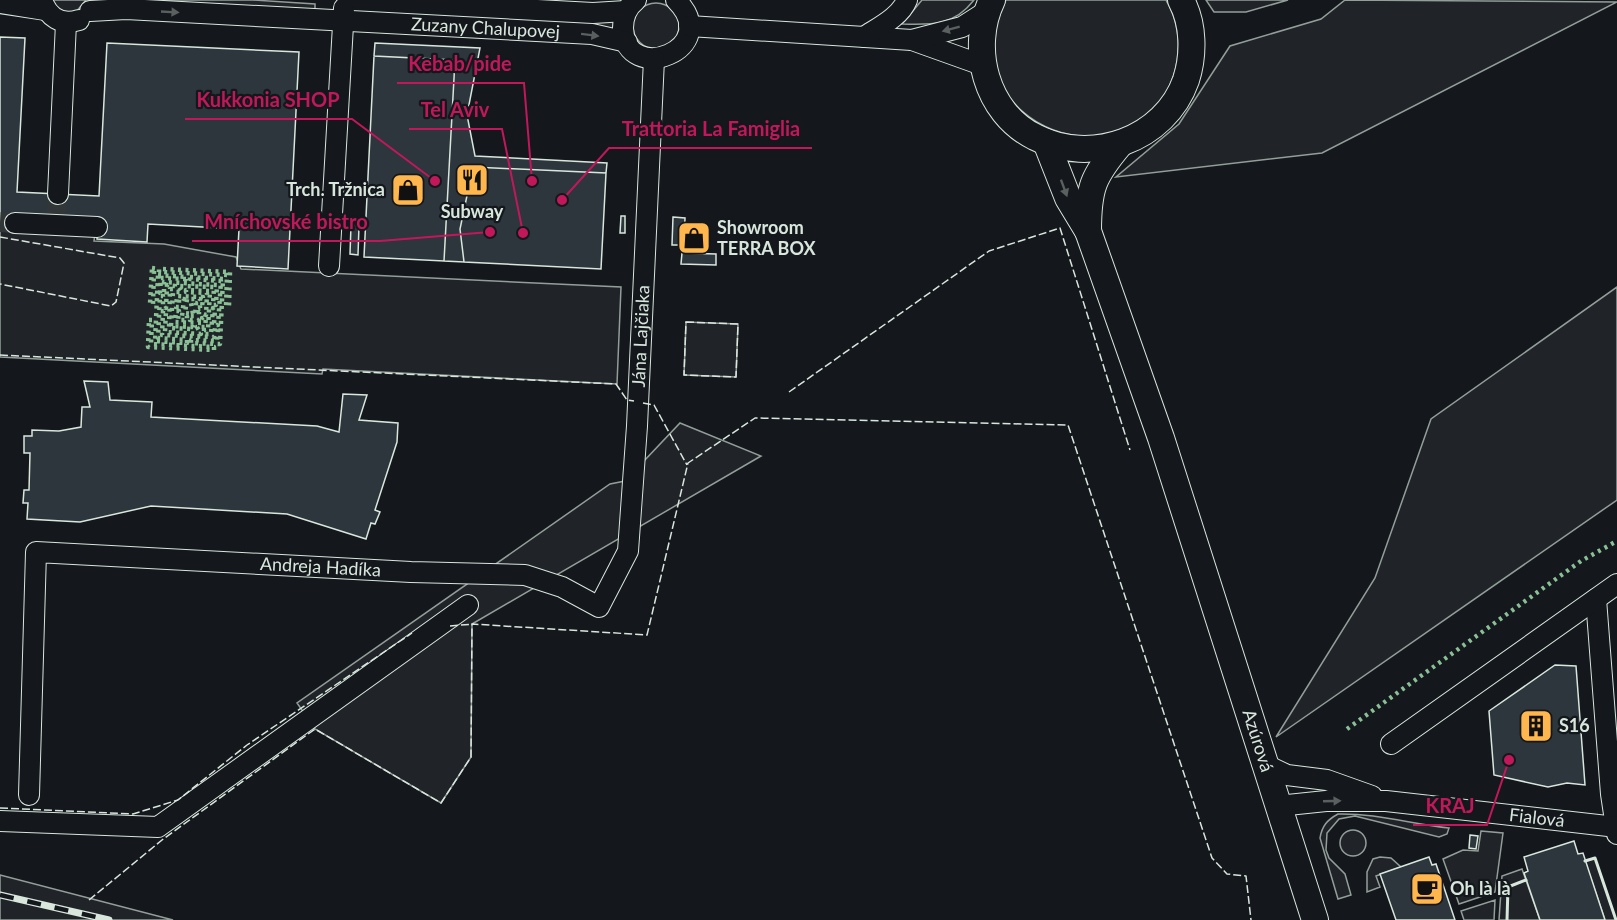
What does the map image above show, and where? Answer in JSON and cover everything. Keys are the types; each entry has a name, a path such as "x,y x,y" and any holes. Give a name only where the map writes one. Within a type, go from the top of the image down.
{"main road":[{"path":"990,6 982,38 982,65 991,90 1006,114 1026,132 1046,142 1082,149 1120,144 1132,140 1159,120 1173,104 1184,86 1192,47 1190,28 1181,0"},
{"path":"1046,142 1068,198 1088,231"},
{"path":"1088,231 1092,186 1098,170 1120,144"},
{"name":"Azúrová","path":"1088,231 1161,438 1262,763 1315,920"}],"street":[{"path":"329,266 344,0"},
{"name":"Zuzany Chalupovej","path":"351,0 592,13 631,5 623,32 627,42 633,51 654,59"},
{"path":"654,59 674,54 687,36 689,26 683,7 676,0"},
{"path":"864,37 889,21 904,7 907,0"},
{"path":"0,3 44,5 58,21 66,22 58,185"},
{"name":"Zuzany Chalupovej","path":"66,22 84,18 93,6 592,34 627,42"},
{"path":"912,40 962,27 990,6"},
{"path":"689,26 912,40 982,65"},
{"name":"Jána Lajčiaka","path":"599,607 628,551 637,426 654,59"},
{"path":"15,223 56,222 97,227"},
{"name":"Andreja Hadíka","path":"29,795 36,552 411,572 525,575 562,587 599,607"},
{"path":"1390,744 1617,584"},
{"path":"1596,599 1616,829"},
{"path":"0,821 158,828 468,605"},
{"name":"Fialová","path":"1262,763 1287,775 1327,780 1386,801"},
{"name":"Fialová","path":"1278,806 1326,801 1386,801 1616,829"}],"shaded area":[{"path":"50,0 86,0 76,12 62,13"},
{"path":"105,0 253,0 315,4 315,13 105,4"},
{"path":"922,0 974,0 959,15 942,22 902,24"},
{"path":"1006,0 1166,0 1174,17 1178,35 1178,53 1175,71 1155,109 1125,130 1089,137 1053,130 1022,111 1001,83 994,45"},
{"path":"1206,0 1288,0 1246,12 1214,12"},
{"path":"1345,0 1617,2 1322,153 1116,177 1179,124 1230,46 1321,19"},
{"path":"656,3 672,10 679,26 672,42 656,49 640,42 633,26 640,10"},
{"path":"365,6 455,10 454,21 365,14"},
{"path":"474,11 614,17 613,31 474,22"},
{"path":"0,229 95,234 94,241 164,244 236,257 241,269 621,287 617,384 323,369 322,374 0,357"},
{"path":"1617,287 1617,500 1276,737 1375,578 1431,419"},
{"path":"686,322 738,324 736,377 684,375"},
{"path":"680,423 761,456 472,624 471,757 441,803 315,729 297,703 610,484 625,481"},
{"path":"1338,814 1380,817 1449,828 1447,834 1439,837 1355,816 1339,819 1327,833 1326,850 1329,858 1345,874 1351,895 1338,899 1320,838 1326,824"},
{"path":"1353,830 1362,834 1366,843 1362,852 1353,856 1344,852 1340,843 1344,834"},
{"path":"1481,831 1503,833 1495,892 1459,904 1443,859 1463,850 1478,851"},
{"path":"1391,858 1401,867 1376,876 1380,887 1367,892 1367,872 1373,859"},
{"path":"1595,858 1616,920 1605,920 1585,861"},
{"path":"1522,869 1540,920 1499,920 1502,876"},
{"path":"0,875 173,920 0,920"},
{"path":"1495,900 1494,920 1464,920 1461,911"}],"building":[{"path":"0,37 25,38 17,192 58,194 56,219 15,230 0,229"},
{"path":"107,43 299,52 288,269 237,266 239,229 148,224 147,242 97,239 98,222 56,219 58,194 99,196"},
{"path":"375,43 480,48 467,115 475,156 607,163 606,173 473,167 460,229 464,262 444,261 455,60 374,56"},
{"path":"374,56 455,60 444,261 364,257"},
{"path":"473,167 606,173 601,269 464,262 460,229"},
{"path":"621,216 625,216 625,233 620,233"},
{"path":"673,217 685,218 684,245 672,245"},
{"path":"351,225 359,226 358,255 350,254"},
{"path":"682,253 716,254 716,265 681,264"},
{"path":"84,381 108,382 110,400 152,402 151,417 317,426 339,432 343,394 367,395 359,420 398,423 397,442 375,510 380,512 375,524 371,523 366,539 287,514 151,506 80,522 27,519 28,503 23,503 24,490 29,490 30,453 24,453 24,436 32,436 32,430 59,431 81,427 82,407 90,407"},
{"name":"S16","path":"1555,665 1576,666 1585,785 1567,783 1548,787 1494,775 1489,711"},
{"path":"1470,835 1478,836 1476,849 1469,848"},
{"path":"1574,841 1578,854 1583,853 1605,920 1540,920 1524,873 1528,871 1524,857"},
{"path":"1429,857 1432,865 1436,864 1455,920 1396,920 1380,874"}],"tunnel":[{"path":"56,219 58,194"},
{"path":"0,222 15,223"}],"railway":[{"path":"0,895 109,920"}],"hedge":[{"path":"152,268 159,269 159,272 154,271 153,304 150,304 152,268"},
{"path":"163,269 230,272 229,306 226,306 227,275 163,272 163,269"},
{"path":"158,275 186,277 186,279 161,278 160,293 164,293 164,282 217,285 216,305 213,305 214,287 178,286 182,292 173,292 171,326 193,327 193,329 169,328 170,289 175,289 175,286 167,285 166,308 163,307 163,296 160,296 158,338 187,340 187,343 155,341 158,275"},
{"path":"190,277 223,279 220,344 191,343 191,340 217,341 218,328 215,328 214,337 162,335 163,311 166,311 165,332 201,334 197,327 205,327 206,318 202,318 202,323 175,322 176,311 179,311 178,320 187,320 187,316 182,316 184,299 179,299 179,307 176,307 177,296 203,297 202,308 200,308 200,299 187,299 185,313 193,314 191,303 196,303 195,316 190,316 190,320 199,320 199,312 206,315 207,293 186,292 186,290 210,291 208,330 204,330 204,334 211,334 213,308 215,309 214,325 218,325 221,281 190,279 190,277"},
{"path":"149,320 152,320 151,344 214,347 214,350 148,347 149,320"},
{"path":"1347,729 1581,561 1617,541"}],"fence":[{"path":"789,392 989,251 1060,228 1130,450"},
{"path":"0,237 120,258 124,263 116,302 111,306 0,284"},
{"path":"686,322 738,324 736,377 684,375 686,322"},
{"path":"0,355 616,384 627,400 634,401"},
{"path":"643,403 654,405 687,465"},
{"path":"89,900 162,840 315,729 441,803 471,757 472,624 647,635 688,463 755,418 1068,425 1212,858 1227,874 1246,876 1251,920"},
{"path":"450,626 474,624"},
{"path":"0,808 133,814 178,800 247,745 412,633"}],"wall":[{"path":"1585,861 1595,858 1616,920"},
{"path":"1507,920 1508,887 1526,880"}],"place":[{"name":"Subway","path":"472,180"},
{"name":"Kukkonia SHOP","path":"435,181"},
{"name":"Kebab/pide","path":"532,181"},
{"name":"Trch. Tržnica","path":"408,190"},
{"name":"Trattoria La Famiglia","path":"562,200"},
{"name":"Mníchovské bistro","path":"490,232"},
{"name":"Tel Aviv","path":"523,233"},
{"name":"Showroom TERRA BOX","path":"694,238"},
{"name":"S16","path":"1536,726"},
{"name":"KRAJ","path":"1509,760"},
{"name":"Oh là là","path":"1427,889"}]}
